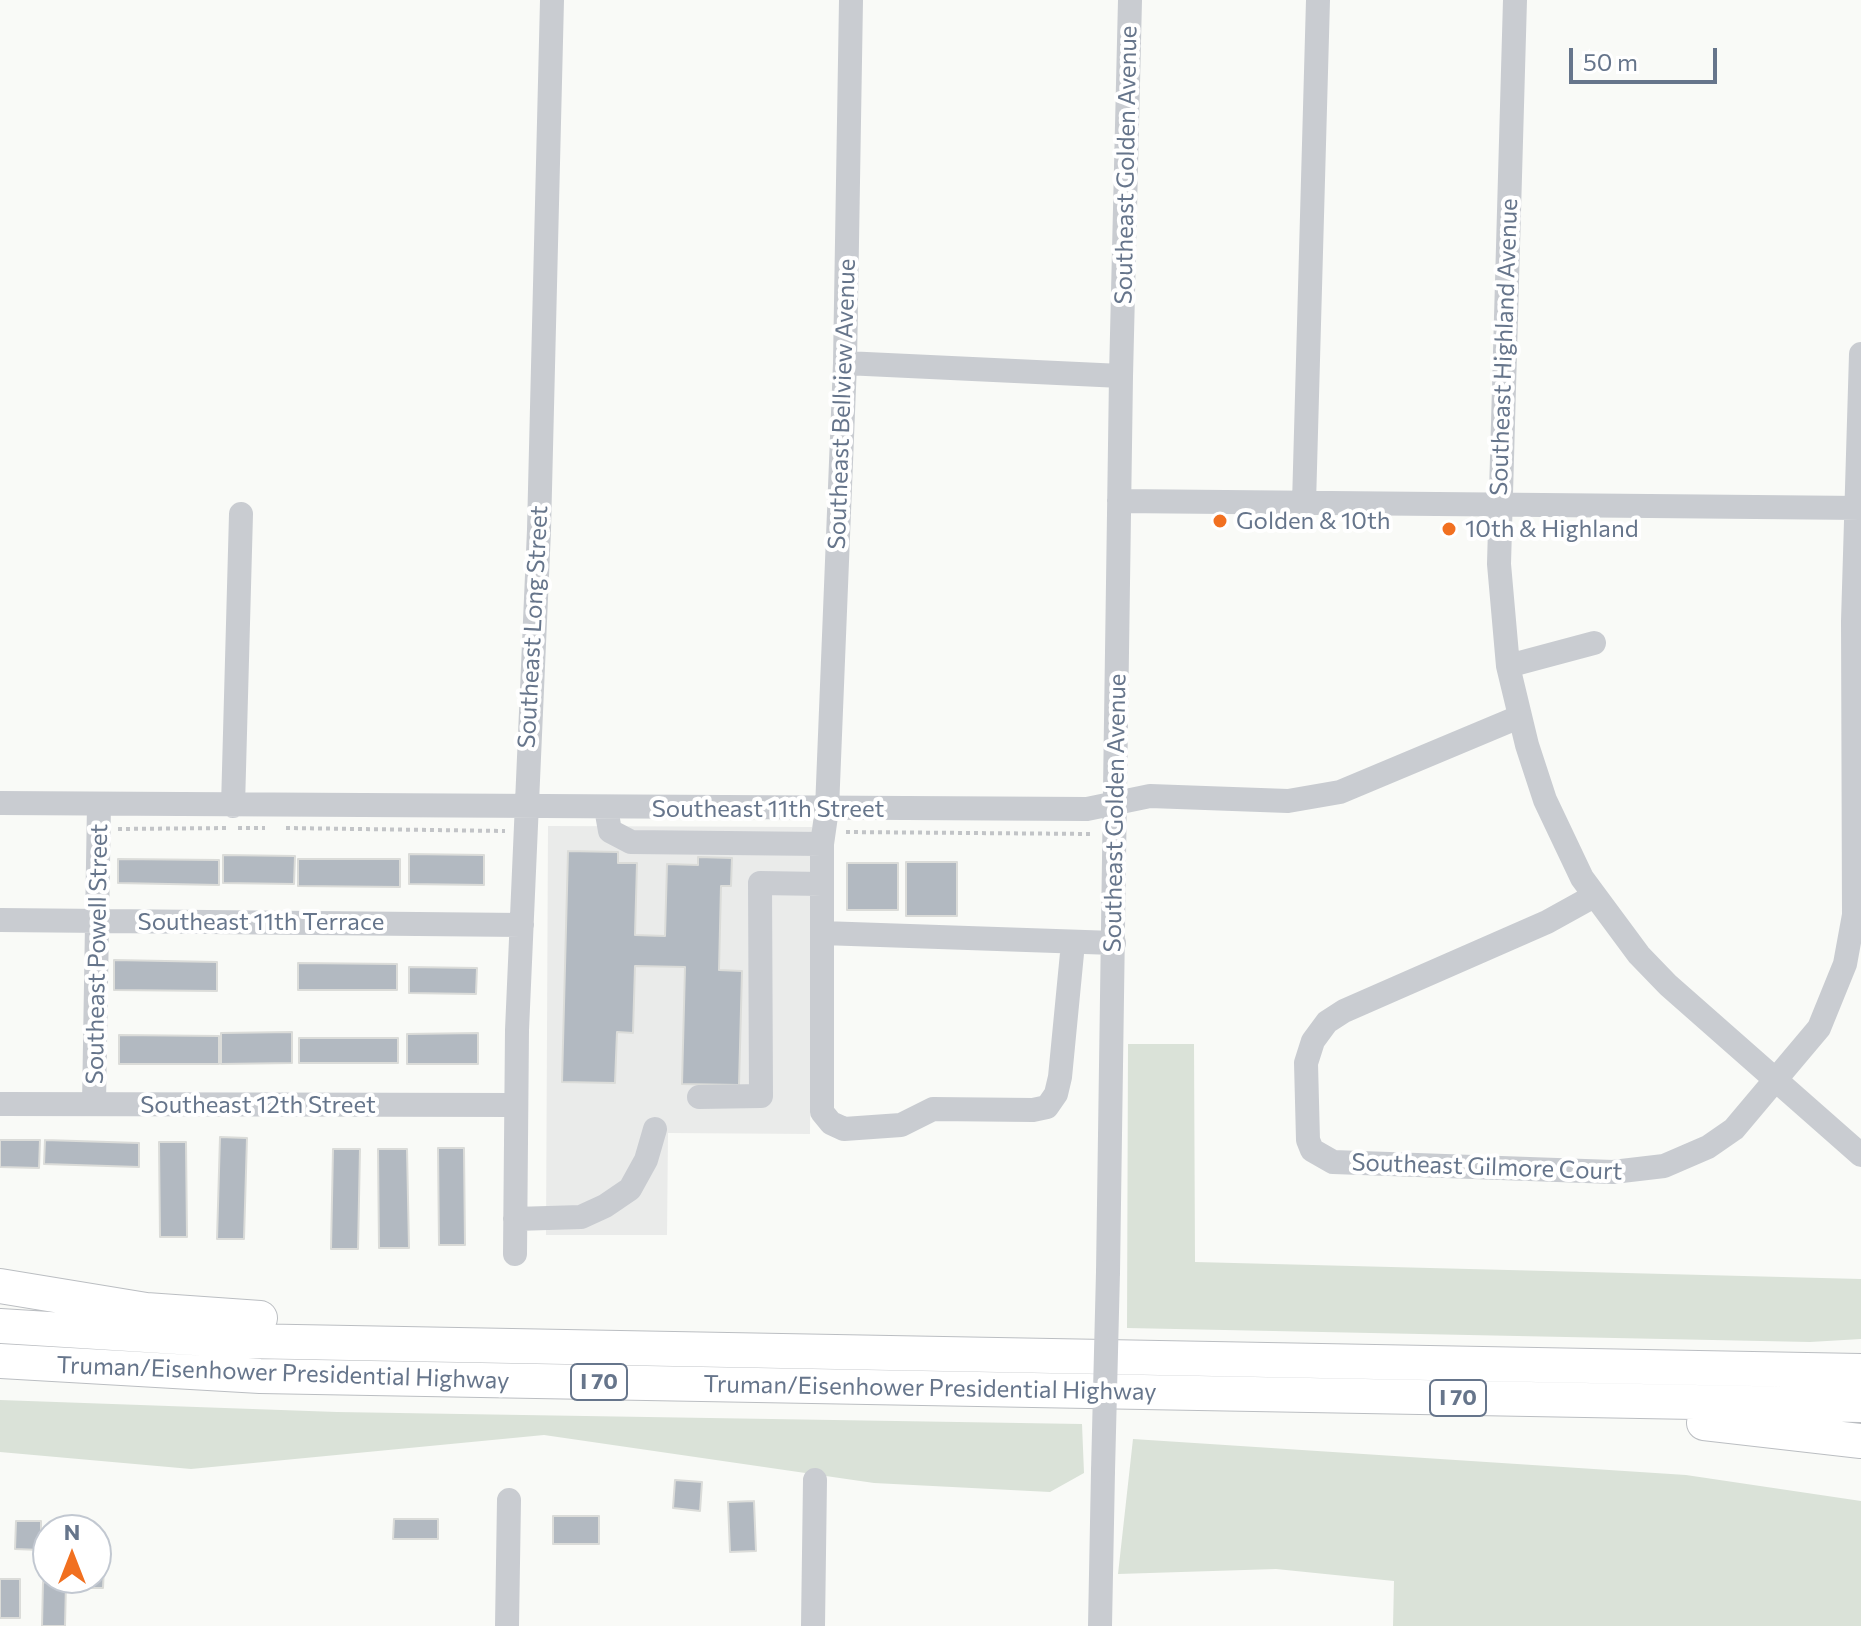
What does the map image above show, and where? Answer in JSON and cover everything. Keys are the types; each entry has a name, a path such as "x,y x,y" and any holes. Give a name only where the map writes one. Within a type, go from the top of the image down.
{"highway":[{"path":"0,1286 146,1310 460,1329 595,1347"},
{"name":"Truman/Eisenhower Presidential Highway","path":"0,1326 242,1341 1861,1371"},
{"path":"1627,1367 1764,1354 1861,1352"},
{"name":"Truman/Eisenhower Presidential Highway","path":"0,1361 143,1371 1861,1405"},
{"path":"0,1378 143,1371"},
{"path":"1405,1397 1569,1417 1737,1426 1861,1441"}],"street":[{"name":"Southeast Long Street","path":"515,1254 524,819 539,530 552,0"},
{"name":"Southeast Bellview Avenue","path":"851,0 845,363 827,809 830,838 822,884 822,1112 831,1123 844,1129 901,1125 933,1109 1033,1110 1047,1107 1056,1094 1060,1077 1073,943"},
{"name":"Southeast Golden Avenue","path":"1100,1626 1130,0"},
{"path":"1304,504 1318,0"},
{"name":"Southeast Highland Avenue","path":"1515,0 1498,507 1501,614 1519,717 1545,800 1594,896 1639,955 1668,985 1861,1155"},
{"path":"1776,1081 1819,1028 1833,1000 1857,915 1861,354"},
{"path":"845,363 1121,376"},
{"path":"1119,501 1498,507 1858,508"},
{"path":"233,806 241,514"},
{"path":"1508,666 1594,643"},
{"name":"Southeast 11th Street","path":"0,803 233,806 524,819 606,808 1087,809 1150,796 1288,801 1317,798 1519,717"},
{"name":"Southeast Powell Street","path":"94,1104 99,804"},
{"path":"606,808 610,831 631,842 830,838"},
{"path":"699,1097 761,1096 760,883 822,884"},
{"name":"Southeast Gilmore Court","path":"1594,896 1547,922 1344,1011 1327,1022 1313,1041 1306,1063 1308,1140 1312,1150 1333,1162 1613,1172 1646,1170 1683,1160 1708,1147 1734,1129 1776,1081"},
{"name":"Southeast 11th Terrace","path":"0,920 522,925"},
{"path":"822,933 1114,943"},
{"name":"Southeast 12th Street","path":"0,1104 516,1105"},
{"path":"515,1219 581,1217 605,1206 630,1189 646,1160 655,1129"},
{"path":"813,1626 815,1480"},
{"path":"507,1626 509,1500"}],"path":[{"path":"281,828 524,819"},
{"path":"99,830 266,828"},
{"path":"830,838 1115,834"}],"shaded area":[{"path":"548,826 812,827 810,1134 668,1133 667,1235 546,1235"},
{"path":"1128,1044 1194,1044 1195,1262 1861,1279 1861,1339 1810,1342 1127,1328"},
{"path":"0,1400 337,1412 1082,1424 1084,1473 1050,1492 874,1483 544,1435 191,1469 0,1452"},
{"path":"1133,1439 1686,1475 1861,1501 1861,1626 1393,1626 1394,1581 1276,1569 1118,1574"}],"building":[{"path":"568,851 618,852 618,863 637,863 635,935 665,936 667,864 698,865 698,857 732,858 731,886 721,886 719,970 742,971 739,1085 682,1084 685,967 635,966 633,1033 617,1032 615,1083 562,1082"},
{"path":"409,854 484,855 484,885 409,884"},
{"path":"223,855 295,856 294,884 223,883"},
{"path":"118,859 219,860 219,885 118,883"},
{"path":"298,859 400,859 400,887 298,886"},
{"path":"906,862 957,862 957,916 906,916"},
{"path":"847,863 898,863 898,910 847,910"},
{"path":"114,960 217,962 217,991 114,990"},
{"path":"298,963 397,964 397,990 298,990"},
{"path":"409,967 477,968 476,994 409,993"},
{"path":"292,1032 292,1063 221,1064 221,1033"},
{"path":"478,1033 478,1064 407,1064 407,1034"},
{"path":"119,1035 219,1036 219,1064 119,1064"},
{"path":"299,1038 398,1038 398,1063 299,1063"},
{"path":"220,1137 247,1138 244,1239 217,1239"},
{"path":"0,1140 40,1140 39,1168 0,1167"},
{"path":"45,1140 139,1143 139,1167 44,1164"},
{"path":"159,1142 186,1142 187,1237 160,1237"},
{"path":"438,1148 464,1148 465,1245 439,1245"},
{"path":"333,1149 360,1149 358,1249 331,1249"},
{"path":"378,1149 407,1149 409,1248 379,1248"},
{"path":"675,1480 702,1482 700,1511 673,1508"},
{"path":"754,1501 756,1551 730,1552 728,1502"},
{"path":"553,1516 599,1516 599,1544 553,1544"},
{"path":"394,1519 438,1519 438,1539 393,1539"},
{"path":"16,1521 32,1521 32,1550 15,1549"},
{"path":"0,1579 20,1579 20,1618 0,1618"},
{"path":"43,1594 66,1594 65,1626 42,1626"}],"place":[{"name":"Golden & 10th","path":"1220,521"},
{"name":"10th & Highland","path":"1449,529"}]}
